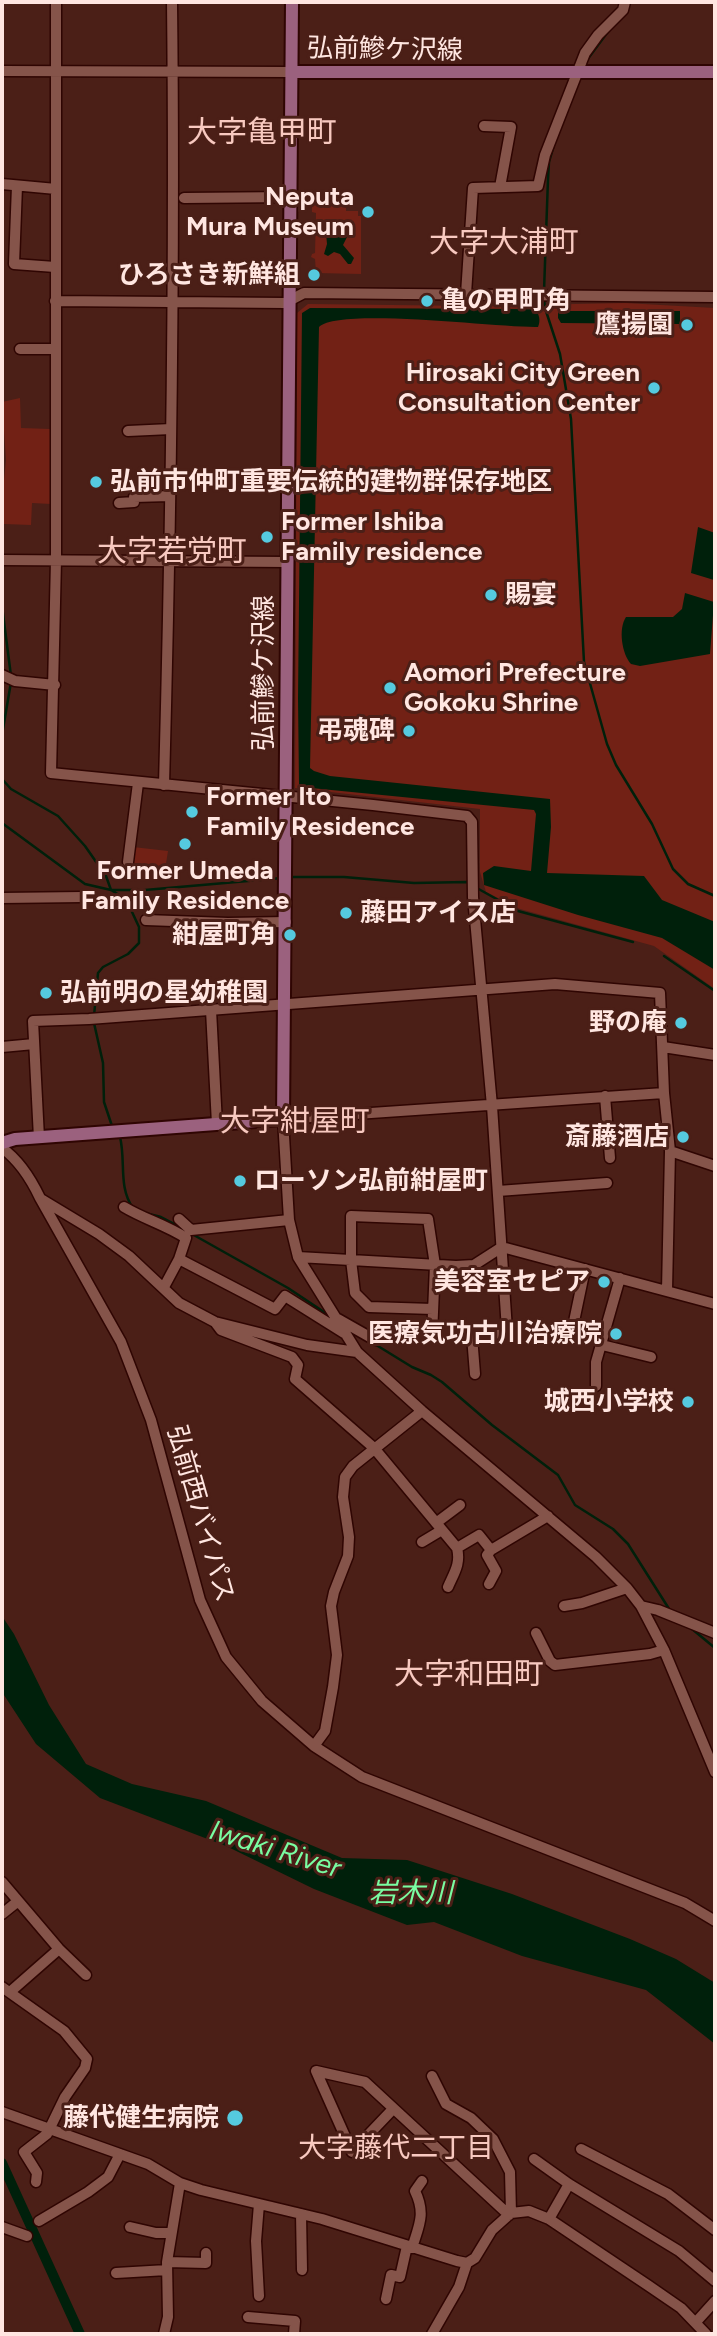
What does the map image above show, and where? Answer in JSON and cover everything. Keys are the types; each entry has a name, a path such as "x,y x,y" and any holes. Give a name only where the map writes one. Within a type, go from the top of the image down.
{"main road":[{"path":"292,2 293,72"},
{"name":"弘前鰺ケ沢線","path":"283,1119 293,72 715,72"},
{"path":"2,1143 15,1139 283,1119"}],"street":[{"path":"56,2 56,560 51,773 467,817 472,822 471,870 492,1106 507,1330 503,1333 472,1336 475,1374"},
{"path":"164,785 170,560 172,2"},
{"path":"466,294 473,188 538,186 545,155 580,73 585,53 598,35 623,10 625,2"},
{"path":"2,71 293,72"},
{"path":"484,126 511,127 500,187"},
{"path":"2,184 56,189"},
{"path":"17,186 14,264 55,267"},
{"path":"184,198 291,197"},
{"path":"55,301 285,303 304,293 715,297"},
{"path":"20,349 55,349"},
{"path":"128,431 171,429"},
{"path":"119,503 134,502 134,497 170,496"},
{"path":"5,560 288,562"},
{"path":"9,679 55,685"},
{"path":"128,862 138,783"},
{"path":"2,898 82,897"},
{"path":"146,920 286,922"},
{"path":"39,1138 33,1021 92,1019 555,984 660,993 664,1093 670,1151 667,1290"},
{"path":"211,1010 217,1124"},
{"path":"2,1047 34,1044"},
{"path":"663,1047 715,1055"},
{"path":"664,1093 283,1119 289,1220 298,1257 357,1352 422,1411 596,1557 641,1606 664,1650 713,1760 715,1772"},
{"path":"605,1096 610,1158"},
{"name":"弘前西バイパス","path":"2,1148 31,1179 121,1342 151,1420 200,1600 226,1657 262,1701 314,1746 362,1777 685,1903 715,1921"},
{"path":"670,1151 715,1166"},
{"path":"498,1191 607,1183"},
{"path":"40,1198 130,1256 179,1303 215,1322 307,1345 357,1352"},
{"path":"124,1207 187,1238 164,1287"},
{"path":"432,1336 435,1265 428,1219 351,1216 351,1260 355,1293 369,1307 433,1309"},
{"path":"179,1219 191,1230 289,1220"},
{"path":"298,1257 474,1265 502,1247 715,1304"},
{"path":"179,1259 275,1309 285,1296 347,1335"},
{"path":"572,1331 585,1269"},
{"path":"596,1385 596,1362 620,1278"},
{"path":"337,1319 375,1340 404,1336"},
{"path":"215,1322 221,1330 292,1357 298,1365 295,1379 374,1448 457,1548 458,1569 448,1587"},
{"path":"602,1345 651,1357"},
{"path":"314,1746 325,1731 337,1655 331,1606 348,1556 349,1537 343,1497 345,1477 353,1466 422,1411"},
{"path":"422,1542 460,1505"},
{"path":"489,1584 495,1571 487,1555 491,1550 548,1516"},
{"path":"457,1548 479,1535 491,1550"},
{"path":"564,1606 627,1588"},
{"path":"641,1606 659,1610 715,1633"},
{"path":"536,1633 550,1661 555,1665 664,1650"},
{"path":"2,1882 59,1949 86,1975"},
{"path":"2,1914 17,1902"},
{"path":"36,2182 37,2174 24,2151 47,2134 65,2097 85,2068 87,2059 80,2047 64,2031 6,1989 59,1949"},
{"path":"393,2109 352,2152 316,2071 365,2082 510,2214"},
{"path":"432,2076 446,2104 471,2118 493,2138 510,2172 510,2214"},
{"path":"2,2112 158,2168 180,2183 201,2190 301,2214 467,2263"},
{"path":"582,2149 668,2194 715,2230"},
{"path":"39,2221 108,2177 120,2154"},
{"path":"534,2159 569,2184 679,2251 715,2281"},
{"path":"386,2299 391,2275 400,2277 422,2215 422,2207 415,2191 422,2180"},
{"path":"164,2334 168,2317 167,2266 170,2234 180,2183"},
{"path":"549,2219 569,2184"},
{"path":"259,2204 256,2241 260,2295"},
{"path":"432,2334 458,2287 467,2263 475,2258 492,2230 510,2214 529,2211 549,2219 681,2308 706,2334"},
{"path":"301,2214 302,2270"},
{"path":"2,2227 27,2236"},
{"path":"130,2227 170,2234"},
{"path":"116,2273 206,2263 206,2253"},
{"path":"696,2322 715,2301"},
{"path":"248,2317 295,2321 294,2334"}],"shaded area":[{"path":"312,199 331,200 331,203 346,204 346,211 358,211 358,216 361,216 361,274 316,273 315,259 311,257 315,253 316,213 312,212"},
{"path":"625,303 715,308 715,989 654,946 520,909 486,892 480,872 480,809 295,788 297,313 308,304 474,306"},
{"path":"20,398 21,428 50,429 51,504 32,503 31,525 4,524 2,500 6,460 2,402"},
{"path":"133,847 168,851 164,876 127,874"}],"water":[{"path":"337,227 347,230 348,235 343,245 354,258 351,264 340,254 324,254 326,233"},
{"path":"310,308 535,309 539,320 538,327 387,318 333,321 319,327 310,768 330,776 550,799 551,827 547,873 644,876 662,900 715,922 715,970 662,938 484,885 483,873 494,866 531,871 536,814 534,810 301,787 299,784 302,313"},
{"path":"558,311 680,311 680,324 561,323"},
{"path":"698,527 715,533 714,580 691,573"},
{"path":"685,593 714,602 710,654 640,666 631,664 622,641 622,628 626,617 673,617 682,609"},
{"name":"岩木川","path":"2,1616 14,1634 49,1705 86,1764 132,1784 206,1801 342,1858 407,1860 512,1894 676,1959 715,1983 715,2044 646,1990 522,1956 434,1922 407,1925 314,1889 226,1846 100,1798 36,1744 2,1692"}],"waterway":[{"path":"587,60 610,29"},
{"path":"544,291 549,162 554,145"},
{"path":"544,298 560,354 571,419 584,662 607,744 616,765 652,824 673,869 688,884 715,896"},
{"path":"2,433 2,479"},
{"path":"2,604 3,563"},
{"path":"2,606 11,676"},
{"path":"2,735 11,682"},
{"path":"2,779 11,789 58,816 85,846 106,876 111,890 126,899 139,927 139,943 128,954 103,967 98,973 94,1016"},
{"path":"2,823 85,884 111,890 145,890 282,878"},
{"path":"288,877 470,883"},
{"path":"475,887 518,911 633,942"},
{"path":"664,956 715,991"},
{"path":"94,1023 103,1063 104,1102 112,1126"},
{"path":"120,1137 125,1191 133,1208"},
{"path":"145,1213 161,1217 184,1229"},
{"path":"192,1234 288,1288 327,1314"},
{"path":"373,1343 442,1382 492,1425 558,1475 575,1505 613,1529 628,1544 671,1612"},
{"path":"692,1629 715,1648"},
{"path":"2,2163 80,2334"}],"place":[{"name":"Neputa Mura Museum","path":"368,212"},
{"name":"ひろさき新鮮組","path":"314,275"},
{"name":"亀の甲町角","path":"427,301"},
{"name":"鷹揚園","path":"687,325"},
{"name":"Hirosaki City Green Consultation Center","path":"654,388"},
{"name":"弘前市仲町重要伝統的建物群保存地区","path":"96,482"},
{"name":"Former Ishiba Family residence","path":"267,537"},
{"name":"賜宴","path":"491,595"},
{"name":"Aomori Prefecture Gokoku Shrine","path":"390,688"},
{"name":"弔魂碑","path":"409,731"},
{"name":"Former Ito Family Residence","path":"192,812"},
{"name":"Former Umeda Family Residence","path":"185,844"},
{"name":"藤田アイス店","path":"346,913"},
{"name":"紺屋町角","path":"290,935"},
{"name":"弘前明の星幼稚園","path":"46,993"},
{"name":"野の庵","path":"681,1023"},
{"name":"斎藤酒店","path":"683,1137"},
{"name":"ローソン弘前紺屋町","path":"240,1181"},
{"name":"美容室セピア","path":"604,1282"},
{"name":"医療気功古川治療院","path":"616,1334"},
{"name":"城西小学校","path":"688,1402"},
{"name":"藤代健生病院","path":"235,2118"}],"district":[{"name":"大字亀甲町","path":"262,133"},
{"name":"大字大浦町","path":"504,243"},
{"name":"大字若党町","path":"172,552"},
{"name":"大字紺屋町","path":"295,1122"},
{"name":"大字和田町","path":"469,1675"},
{"name":"大字藤代二丁目","path":"396,2149"}],"water label":[{"name":"Iwaki River","path":"275,1850"}]}
